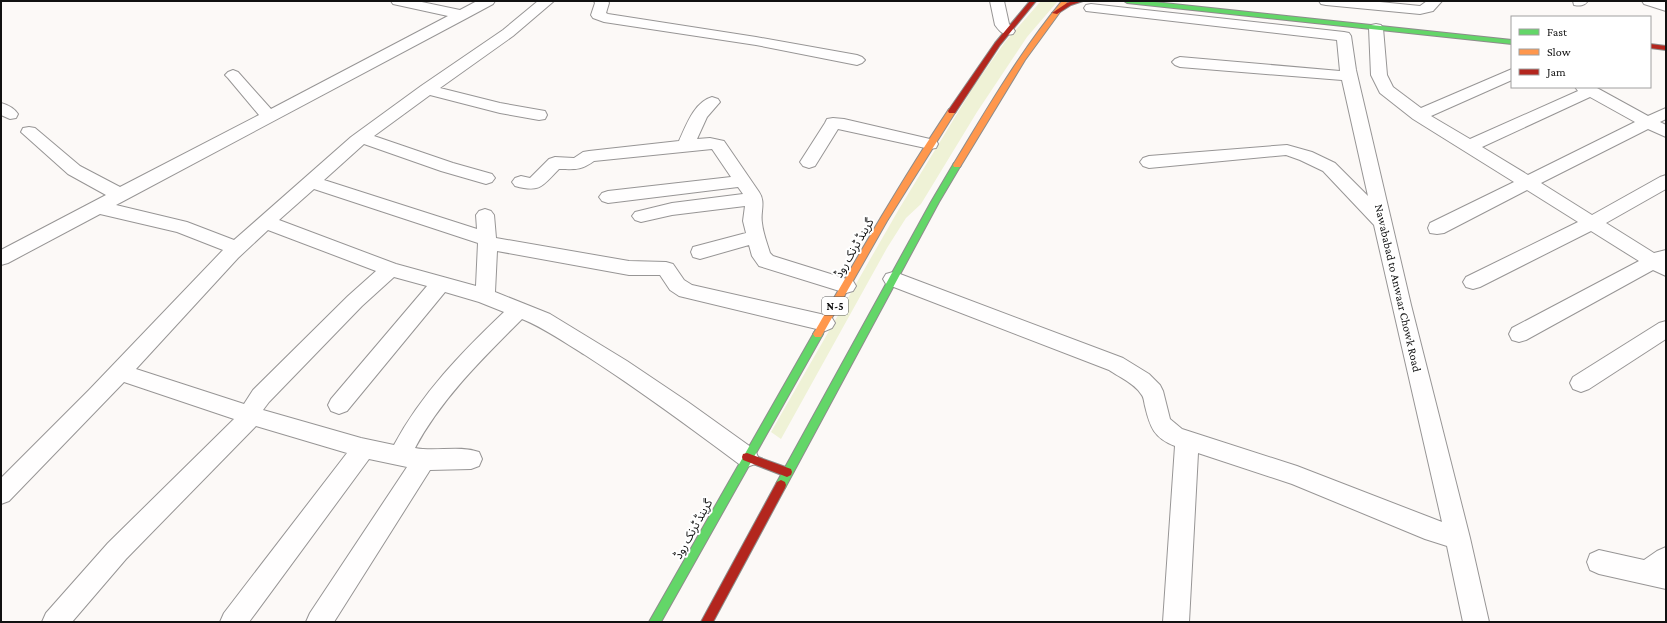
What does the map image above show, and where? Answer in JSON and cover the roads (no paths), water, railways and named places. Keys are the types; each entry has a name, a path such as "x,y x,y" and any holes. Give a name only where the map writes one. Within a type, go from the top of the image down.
{"main road":[{"name":"گرینڈ ٹرنک روڈ","path":"655,622 846,286 930,144 1008,31 1033,1"},
{"path":"707,622 787,472 935,202 1002,90 1055,13 1065,1"},
{"path":"1127,1 1511,42"},
{"path":"1055,13 1069,4 1086,4"},
{"path":"1440,24 1447,36"},
{"path":"1651,46 1666,48"},
{"path":"748,457 787,472"}],"street":[{"path":"398,1 462,15"},
{"path":"440,11 452,1"},
{"path":"1,258 488,1"},
{"path":"1,494 120,372 236,248 362,138 427,89 508,33 547,1"},
{"path":"601,1 602,3 598,15 604,18 756,41 856,60"},
{"path":"998,1 1002,25 1008,31"},
{"path":"1326,1 1414,5 1428,8 1435,1"},
{"path":"1649,1 1666,7"},
{"name":"Nawababad to Anwaar Chowk Road","path":"1086,4 1344,36 1350,76 1382,222 1458,538 1476,622"},
{"path":"1376,28 1379,75 1386,90 1419,115 1592,222 1662,262"},
{"path":"1180,62 1350,76"},
{"path":"1419,115 1511,74"},
{"path":"233,75 269,117"},
{"path":"427,89 500,108 539,116"},
{"path":"1470,146 1587,89 1666,132"},
{"path":"685,146 700,115 712,102"},
{"path":"1437,228 1666,113"},
{"path":"809,162 833,123 844,124 930,144"},
{"path":"29,132 74,170 120,195"},
{"path":"362,138 447,168 486,178"},
{"path":"521,182 537,183 555,163 578,164 589,156 710,143 718,145 753,196 752,221 761,256 766,261 846,286"},
{"path":"1149,162 1288,150 1295,151 1329,167 1382,222"},
{"path":"608,197 743,181"},
{"path":"1473,282 1592,222 1666,181"},
{"path":"311,182 487,241 629,268 642,269 659,267 666,269 677,285 686,291 825,323"},
{"path":"641,216 672,209 753,199"},
{"path":"97,207 181,227 236,248"},
{"path":"485,215 487,241 485,296"},
{"path":"265,222 391,269 485,296 543,319 620,367 748,457"},
{"path":"700,252 756,237"},
{"path":"1519,334 1662,262"},
{"path":"55,622 117,550 247,421 261,396 355,301 391,269"},
{"path":"892,279 1116,364 1141,380 1152,391 1160,424 1175,436 1297,476 1434,531 1458,538"},
{"path":"339,405 441,284"},
{"path":"400,455 422,416 452,378 519,309"},
{"path":"1581,383 1666,329"},
{"path":"120,372 249,416 362,448 424,460 471,459"},
{"path":"1176,622 1187,440"},
{"path":"233,622 360,454"},
{"path":"318,622 424,460"},
{"path":"1599,562 1660,569"}]}
